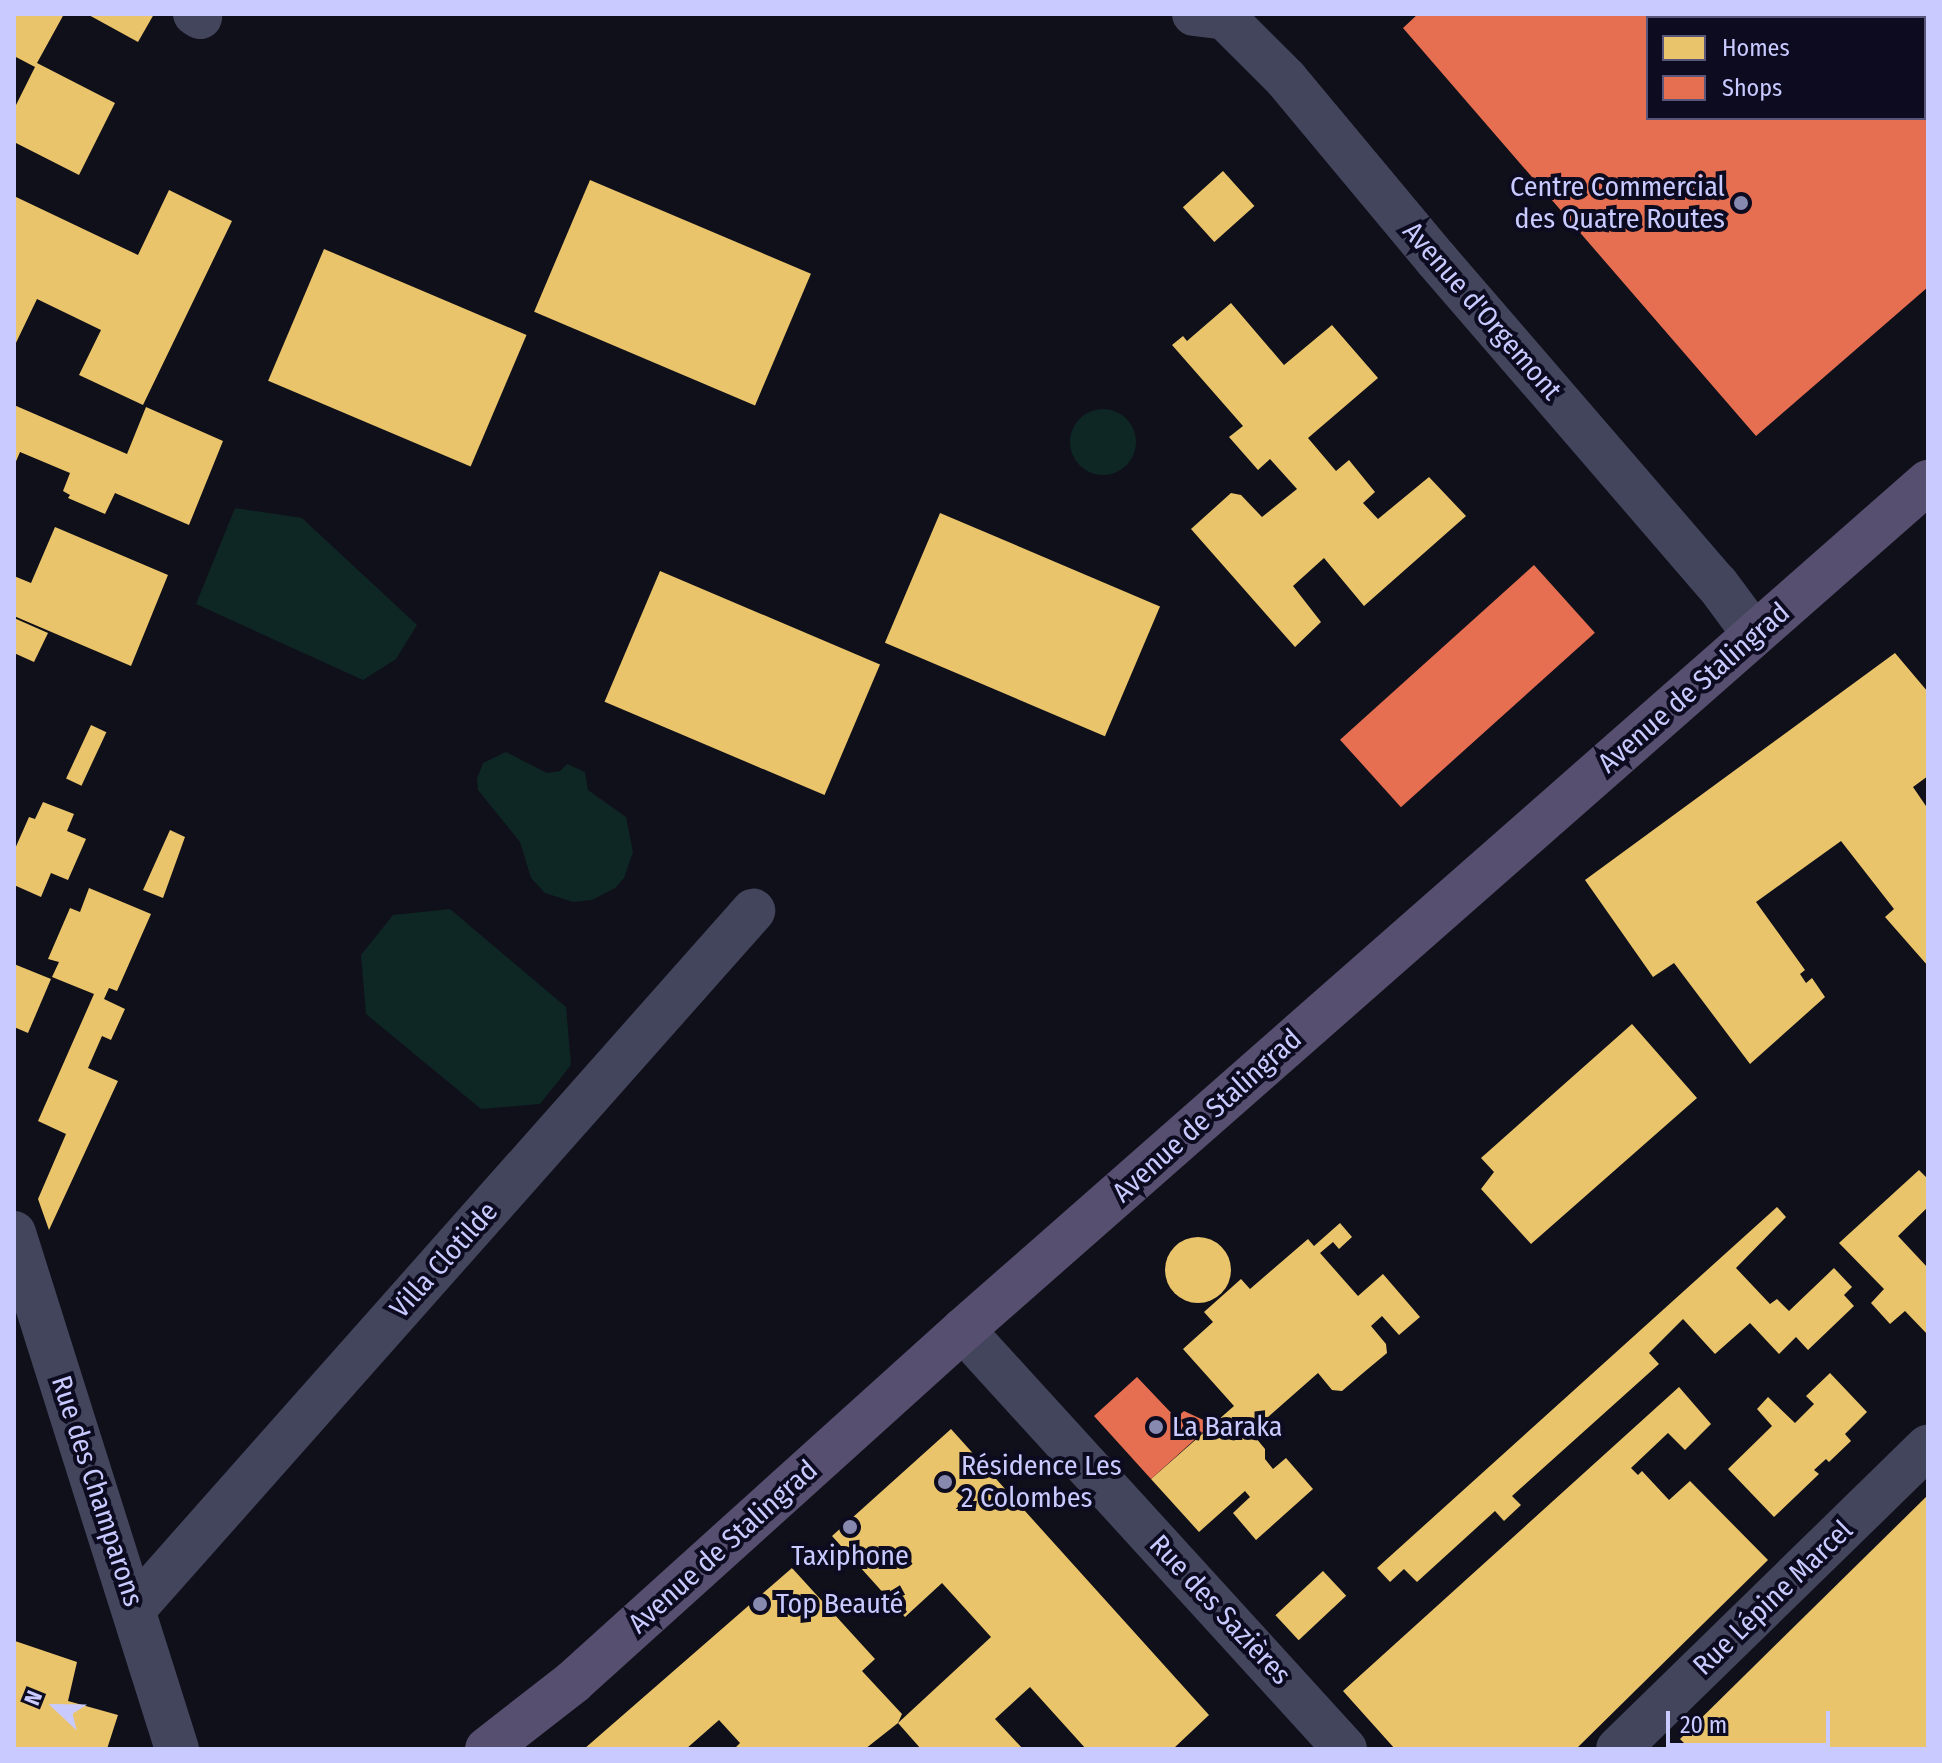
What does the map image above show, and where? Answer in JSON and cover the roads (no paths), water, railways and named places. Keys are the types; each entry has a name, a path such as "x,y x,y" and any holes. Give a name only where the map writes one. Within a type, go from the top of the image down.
{"main road":[{"name":"Avenue de Stalingrad","path":"487,1749 573,1682 963,1330 1928,482"}],"street":[{"name":"Avenue d'Orgemont","path":"1217,15 1286,79 1436,259 1717,584 1754,634"},
{"name":"Villa Clotilde","path":"135,1608 753,911"},
{"name":"Rue des Champarons","path":"14,1234 135,1608 177,1749"},
{"name":"Rue des Sazières","path":"963,1330 1345,1749"},
{"name":"Rue Lépine Marcel","path":"1618,1749 1928,1447"}],"place":[{"name":"Centre Commercial des Quatre Routes","path":"1741,203"},
{"name":"La Baraka","path":"1156,1427"},
{"name":"Résidence Les 2 Colombes","path":"945,1482"},
{"name":"Taxiphone","path":"850,1527"},
{"name":"Top Beauté","path":"760,1604"}]}
